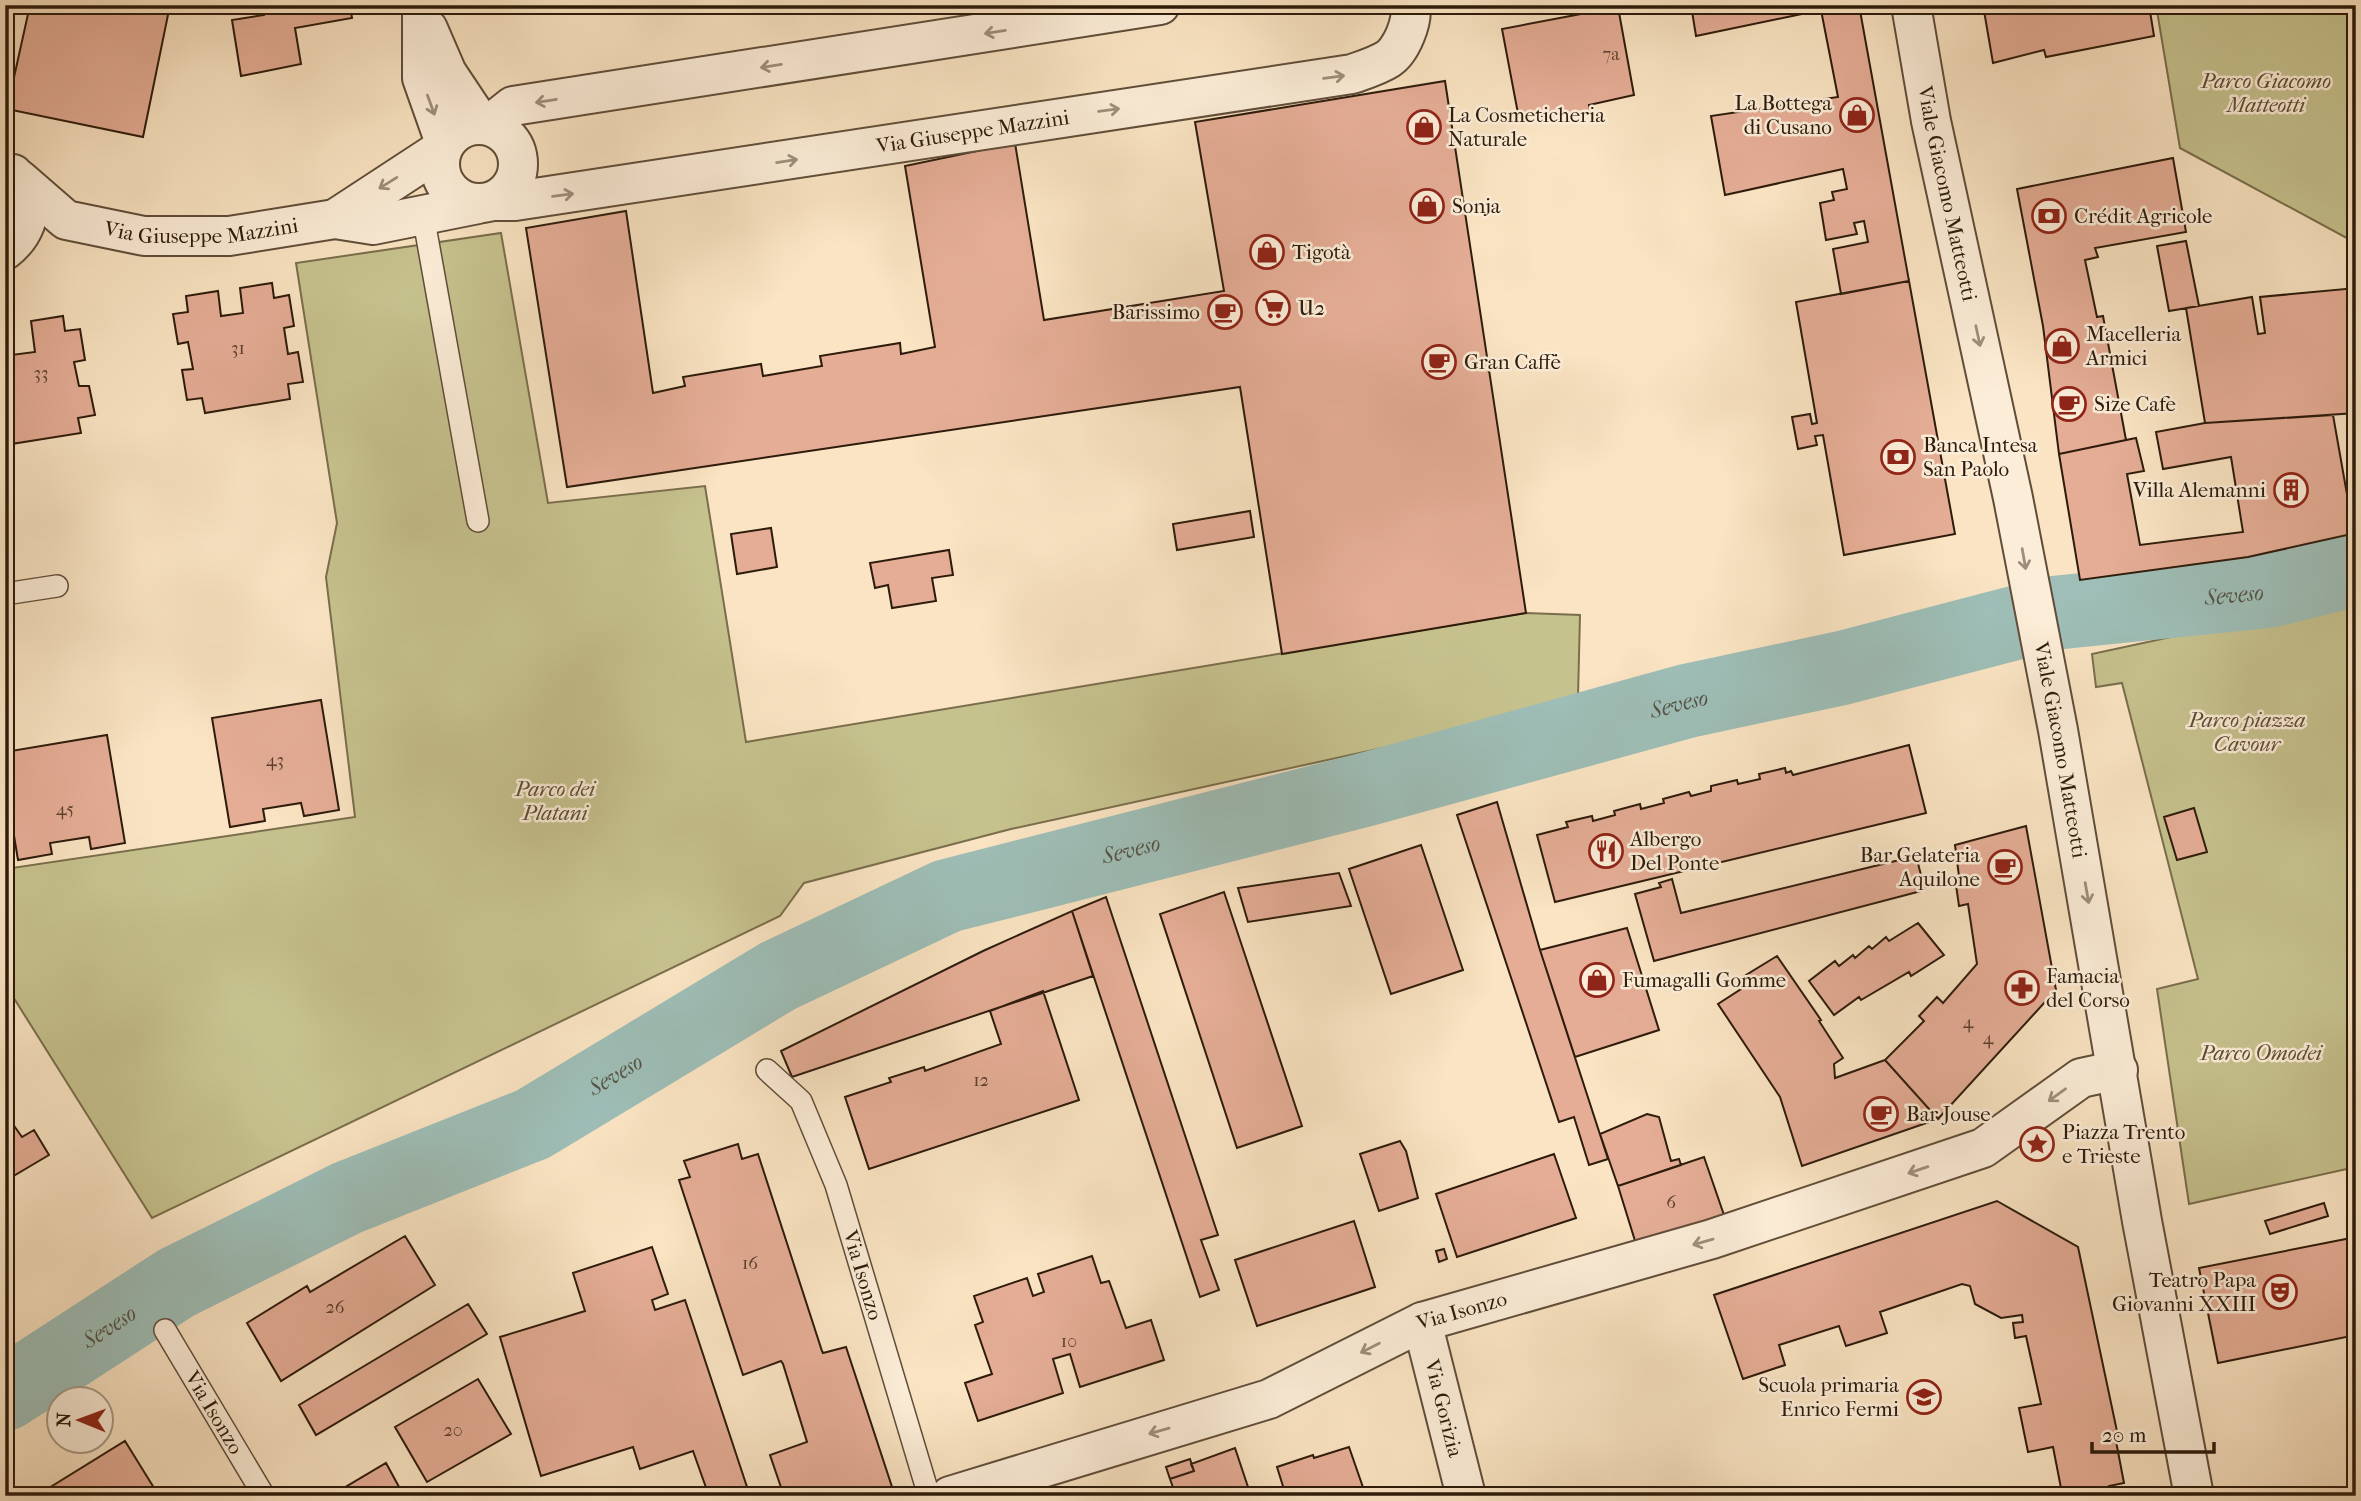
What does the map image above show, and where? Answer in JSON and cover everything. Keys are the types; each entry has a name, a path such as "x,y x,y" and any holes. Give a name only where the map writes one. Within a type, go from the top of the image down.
{"street":[{"path":"423,12 447,73 485,125 509,138 519,161 513,185 486,202 454,195 446,186 439,162 444,146 460,129 485,125 513,106 1160,5"},
{"name":"Via Giuseppe Mazzini","path":"10,170 66,220 144,236 229,236 335,219 373,225 486,202 514,201 692,177 1013,124 1352,74 1390,58 1406,33 1412,12 1410,5"},
{"name":"Viale Giacomo Matteotti","path":"1911,5 1931,121 2032,598 2118,1070 2142,1221 2194,1496"},
{"path":"423,12 422,78 444,146"},
{"name":"Via Giuseppe Mazzini","path":"335,219 444,146"},
{"path":"10,170 27,195 29,212 11,245"},
{"path":"11,245 66,220"},
{"name":"Via Isonzo","path":"950,1496 1269,1399 1422,1322 1712,1239 1983,1148 2081,1078 2118,1070"},
{"name":"Via Gorizia","path":"1422,1322 1466,1496"}],"lane":[{"path":"423,215 478,520"},
{"path":"5,594 57,586"},
{"name":"Via Isonzo","path":"767,1070 801,1101 836,1185 929,1496"},
{"name":"Via Isonzo","path":"165,1330 264,1496"}],"green space":[{"name":"Parco Giacomo Matteotti","path":"2156,5 2356,5 2356,243 2180,148"},
{"name":"Parco dei Platani","path":"501,233 548,503 705,486 746,742 1526,613 1580,615 1578,697 1387,747 1011,829 804,883 780,916 152,1218 5,984 5,869 355,817 326,577 337,523 296,263"},
{"path":"2356,597 2356,1167 2189,1204 2157,989 2198,979 2122,683 2096,687 2092,654"}],"building":[{"path":"30,5 170,5 143,137 7,109"},
{"path":"262,5 350,5 352,18 295,28 301,64 241,76 232,20 264,15"},
{"path":"1691,5 1859,5 1909,281 1841,294 1833,249 1868,242 1864,221 1854,223 1857,234 1826,240 1820,203 1834,200 1832,192 1847,189 1843,169 1725,195 1711,116 1838,97 1821,10 1696,36"},
{"path":"1983,5 2149,5 2154,36 2046,57 2044,50 1993,63"},
{"path":"1618,7 1634,95 1589,105 1590,111 1519,119 1502,29"},
{"path":"1445,81 1526,613 1282,654 1240,387 567,487 526,228 626,211 653,393 685,386 683,377 761,364 763,376 822,366 820,356 900,343 901,354 935,347 905,166 1015,143 1044,320 1224,291 1195,122"},
{"path":"2173,158 2186,232 2095,248 2098,257 2085,260 2097,317 2103,316 2126,440 2059,454 2043,326 2017,189"},
{"path":"2186,241 2199,306 2169,311 2157,246"},
{"path":"1909,281 1955,534 1844,555 1823,435 1815,436 1817,445 1798,449 1792,417 1810,414 1812,424 1817,423 1796,302"},
{"path":"272,283 274,298 289,295 294,326 284,328 288,354 298,352 303,382 288,384 290,399 205,413 202,398 187,400 182,370 193,369 188,342 178,344 173,314 188,312 186,296 218,291 221,316 243,313 240,288"},
{"path":"2356,288 2356,413 2205,423 2186,308 2252,297 2258,334 2265,333 2260,297"},
{"path":"63,316 65,331 80,329 85,360 74,362 79,386 89,386 95,415 78,418 81,433 5,445 5,326 9,325 12,355 35,352 31,321"},
{"name":"Villa Alemanni","path":"2333,415 2351,517 2356,514 2356,533 2248,557 2080,580 2059,454 2136,438 2144,471 2127,474 2140,545 2243,532 2231,457 2163,469 2156,432 2205,423"},
{"path":"1250,511 1254,537 1177,550 1173,524"},
{"path":"771,528 777,567 737,574 731,534"},
{"path":"949,550 953,575 932,578 936,601 892,608 888,585 875,588 870,563"},
{"path":"321,700 339,810 304,816 301,803 263,809 265,821 230,827 212,718"},
{"path":"107,735 125,843 91,849 89,837 50,843 52,854 18,860 5,781 5,752"},
{"path":"1909,745 1926,813 1555,902 1537,835 1568,827 1566,822 1592,816 1593,821 1615,815 1614,811 1640,804 1641,809 1689,792 1691,796 1711,791 1711,786 1737,780 1738,784 1760,779 1759,774 1785,768 1786,773 1791,771 1793,775"},
{"path":"1497,802 1540,950 1608,1159 1589,1165 1574,1117 1559,1122 1457,815"},
{"path":"2194,808 2207,852 2177,860 2164,817"},
{"path":"2026,826 2056,990 1938,1119 1885,1060 1924,1021 1919,1016 1937,997 1943,1003 1977,964 1968,904 1959,906 1956,885 1960,884 1955,845"},
{"path":"1421,845 1463,970 1391,994 1349,869"},
{"path":"1916,856 1925,890 1654,961 1635,894 1661,887 1659,883 1672,879 1681,913"},
{"path":"1339,873 1351,906 1248,922 1238,888"},
{"path":"1224,892 1302,1126 1237,1148 1160,914"},
{"path":"1106,897 1218,1235 1201,1240 1219,1290 1200,1297 1072,911"},
{"path":"1072,911 1093,976 792,1077 781,1051 983,951"},
{"path":"1918,923 1944,955 1911,976 1909,972 1861,1000 1859,997 1834,1015 1809,981 1835,961 1839,966 1853,955 1855,958 1869,946 1872,949 1886,937 1889,941"},
{"name":"Fumagalli Gomme","path":"1627,928 1659,1030 1575,1057 1540,950"},
{"path":"1777,956 1821,1020 1819,1021 1843,1058 1834,1064 1835,1078 1885,1060 1938,1119 1802,1166 1780,1097 1718,1004 1741,989 1738,980"},
{"path":"1043,991 1079,1100 869,1169 845,1097 891,1082 889,1078 924,1067 925,1071 1001,1044 990,1011"},
{"path":"5,1113 22,1137 34,1130 49,1155 5,1181"},
{"path":"1647,1114 1659,1117 1671,1161 1679,1159 1681,1165 1618,1186 1600,1134"},
{"path":"1400,1141 1406,1151 1418,1198 1379,1211 1360,1154"},
{"path":"738,1144 742,1159 758,1154 823,1353 846,1347 893,1490 876,1496 784,1496 770,1455 807,1442 783,1364 781,1361 743,1375 679,1180 690,1177 684,1161"},
{"path":"1554,1154 1576,1218 1457,1257 1436,1194"},
{"path":"1704,1157 1724,1215 1636,1244 1618,1186"},
{"path":"1997,1201 2078,1247 2118,1436 2115,1436 2124,1483 2109,1486 2111,1496 2028,1496 2061,1488 2053,1447 2028,1452 2019,1408 2041,1404 2026,1336 2015,1338 2013,1323 2023,1322 2022,1315 2001,1318 1975,1304 1970,1286 1962,1284 1880,1312 1887,1333 1846,1346 1839,1326 1779,1345 1785,1365 1743,1379 1714,1295"},
{"path":"2324,1203 2328,1216 2270,1234 2265,1221"},
{"path":"1354,1221 1375,1287 1257,1326 1235,1260"},
{"path":"405,1236 435,1285 281,1381 247,1323 307,1286 310,1292"},
{"name":"Teatro Papa Giovanni XXIII","path":"2356,1237 2356,1335 2218,1363 2199,1268"},
{"path":"652,1247 668,1294 652,1300 655,1310 685,1300 750,1496 709,1496 693,1451 640,1469 633,1447 541,1476 500,1337 585,1311 573,1273"},
{"path":"1444,1249 1447,1259 1439,1262 1436,1251"},
{"path":"1092,1256 1101,1283 1109,1281 1126,1328 1151,1320 1164,1360 1080,1387 1070,1354 1053,1359 1063,1393 978,1421 965,1383 992,1374 975,1325 983,1322 974,1296 1027,1278 1033,1296 1044,1292 1038,1274"},
{"path":"468,1304 487,1334 316,1435 299,1405"},
{"path":"478,1379 511,1434 427,1482 395,1427"},
{"path":"125,1441 159,1496 36,1496 101,1456 116,1456 116,1447"},
{"path":"1349,1447 1366,1496 1286,1496 1277,1467"},
{"path":"1235,1448 1251,1496 1176,1496 1170,1479 1194,1471 1191,1464"},
{"path":"1190,1459 1194,1471 1170,1479 1166,1467"},
{"path":"386,1463 404,1496 332,1495"}],"waterway":[{"name":"Seveso","path":"5,1394 176,1283 347,1198 533,1124 778,976 947,896 1364,790 1687,701 1842,668 2053,613 2269,591 2356,569"}],"place":[{"name":"La Bottega di Cusano","path":"1857,115"},
{"name":"La Cosmeticheria Naturale","path":"1424,127"},
{"name":"Sonja","path":"1427,206"},
{"name":"Crédit Agricole","path":"2049,216"},
{"name":"Tigotà","path":"1267,252"},
{"name":"U2","path":"1273,308"},
{"name":"Barissimo","path":"1225,312"},
{"name":"Macelleria Armici","path":"2062,346"},
{"name":"Gran Caffė","path":"1439,362"},
{"name":"Size Cafe","path":"2069,404"},
{"name":"Banca Intesa San Paolo","path":"1898,457"},
{"name":"Villa Alemanni","path":"2291,490"},
{"name":"Albergo Del Ponte","path":"1606,851"},
{"name":"Bar Gelateria Aquilone","path":"2005,867"},
{"name":"Fumagalli Gomme","path":"1597,980"},
{"name":"Famacia del Corso","path":"2022,988"},
{"name":"Bar Jouse","path":"1881,1114"},
{"name":"Piazza Trento e Trieste","path":"2037,1144"},
{"name":"Teatro Papa Giovanni XXIII","path":"2280,1292"},
{"name":"Scuola primaria Enrico Fermi","path":"1924,1397"}],"park label":[{"name":"Parco piazza Cavour","path":"2247,732"},
{"name":"Parco Omodei","path":"2261,1053"}]}
